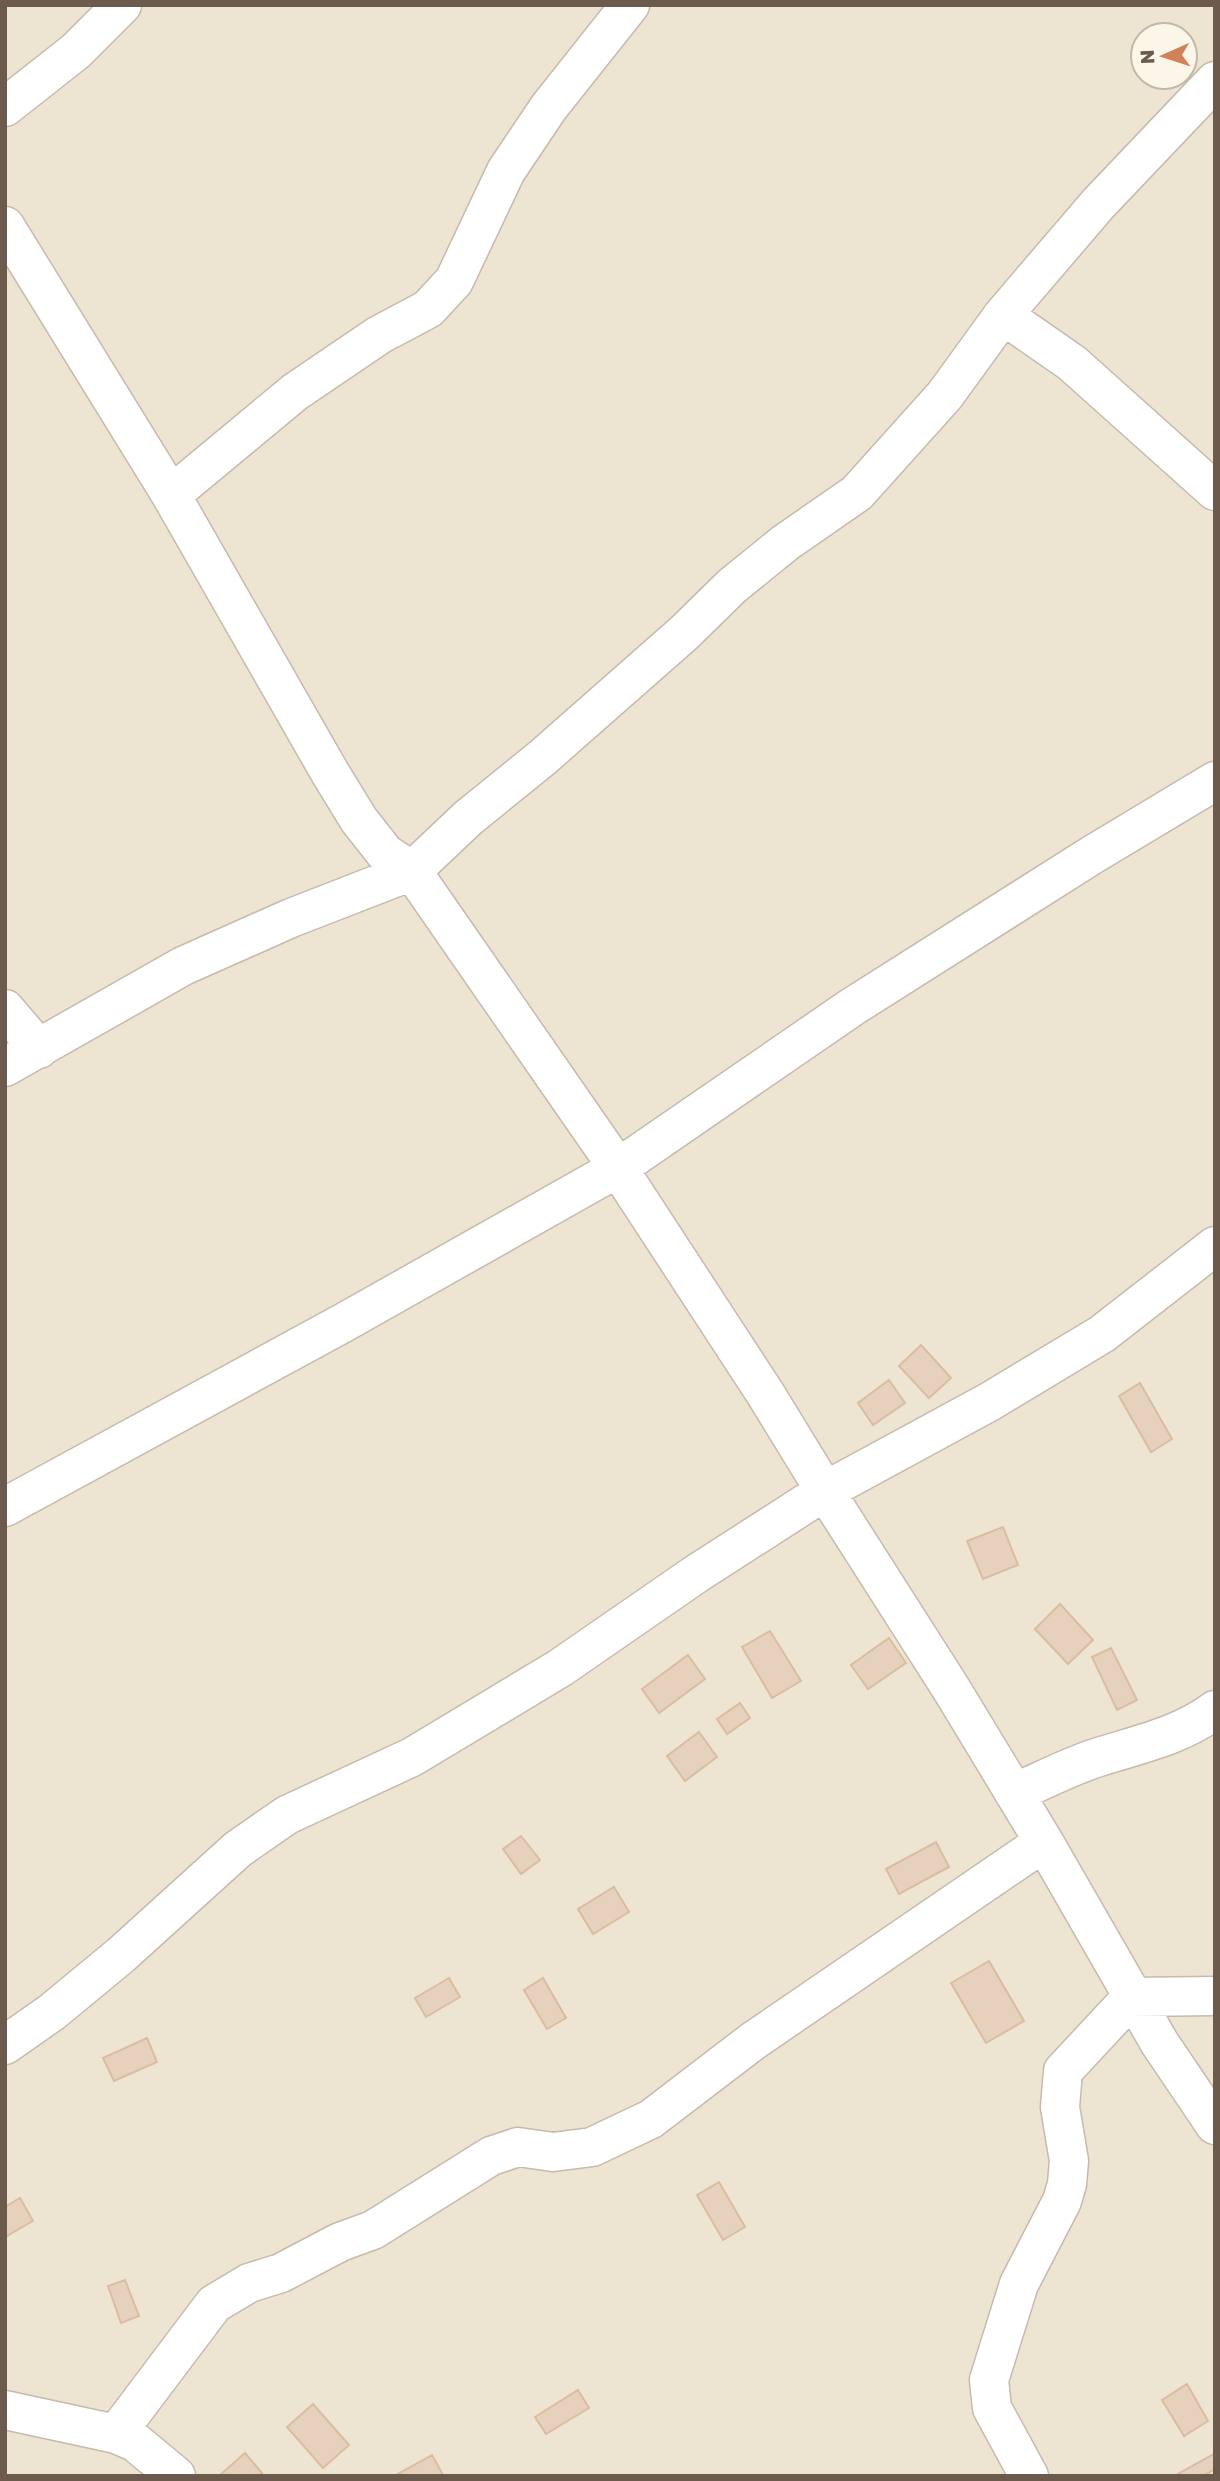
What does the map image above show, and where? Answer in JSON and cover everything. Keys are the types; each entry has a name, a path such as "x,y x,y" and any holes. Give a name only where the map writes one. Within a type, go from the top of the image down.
{"street":[{"path":"5,107 76,51 121,5"},
{"path":"171,495 295,392 379,335 428,309 454,281 506,171 541,117 630,5"},
{"path":"5,1067 183,966 291,918 412,871 468,818 542,758 684,633 732,586 785,543 857,493 945,395 1003,315 1098,204 1215,80"},
{"path":"5,226 171,495 359,820 385,853 412,871 618,1168 765,1393 952,1690 1044,1842 1159,2042 1215,2125"},
{"path":"1003,315 1072,363 1215,492"},
{"path":"5,1507 343,1323 618,1168 852,1007 1080,862 1215,781"},
{"path":"5,1009 39,1049"},
{"path":"5,2045 52,2012 121,1955 238,1849 287,1815 412,1757 560,1668 696,1574 825,1492 989,1402 1102,1334 1215,1246"},
{"path":"1014,1793 1097,1758 1160,1740 1203,1719 1215,1710"},
{"path":"116,2434 214,2304 249,2283 281,2273 340,2242 373,2230 491,2157 518,2147 552,2152 592,2147 651,2119 753,2041 1044,1842"},
{"path":"1029,2476 992,2408 989,2380 1019,2284 1062,2201 1067,2184 1069,2161 1060,2106 1063,2071 1132,1997 1215,1996"},
{"path":"5,2410 116,2434 135,2442 176,2476"}],"shaded area":[{"path":"5,5 1215,5 1215,2476 5,2476"}],"building":[{"path":"921,1345 951,1378 929,1398 899,1366"},
{"path":"889,1380 905,1403 873,1425 858,1403"},
{"path":"1140,1383 1172,1439 1151,1452 1119,1396"},
{"path":"1003,1527 1018,1565 983,1579 967,1541"},
{"path":"1060,1604 1093,1640 1068,1664 1035,1629"},
{"path":"770,1631 801,1681 772,1698 742,1647"},
{"path":"889,1638 906,1663 868,1689 851,1665"},
{"path":"1111,1648 1137,1700 1117,1710 1092,1657"},
{"path":"688,1655 705,1679 659,1713 642,1689"},
{"path":"740,1703 750,1718 727,1734 717,1719"},
{"path":"699,1732 717,1757 685,1781 667,1756"},
{"path":"521,1836 540,1860 521,1874 503,1849"},
{"path":"936,1842 949,1867 899,1894 886,1869"},
{"path":"614,1887 629,1912 593,1934 578,1909"},
{"path":"989,1961 1024,2021 986,2043 951,1983"},
{"path":"449,1978 460,1997 426,2017 415,1998"},
{"path":"543,1978 566,2018 547,2029 524,1990"},
{"path":"147,2038 157,2062 114,2081 103,2058"},
{"path":"719,2182 745,2227 723,2240 697,2195"},
{"path":"20,2198 33,2221 5,2237 5,2207"},
{"path":"125,2280 139,2316 121,2323 108,2286"},
{"path":"1187,2384 1208,2421 1184,2436 1162,2400"},
{"path":"578,2390 589,2408 546,2434 535,2417"},
{"path":"313,2404 349,2445 323,2468 287,2427"},
{"path":"245,2453 262,2473 259,2476 219,2476"},
{"path":"1214,2454 1215,2469 1203,2476 1179,2476 1178,2474"},
{"path":"432,2455 443,2475 399,2476 398,2474"}]}
